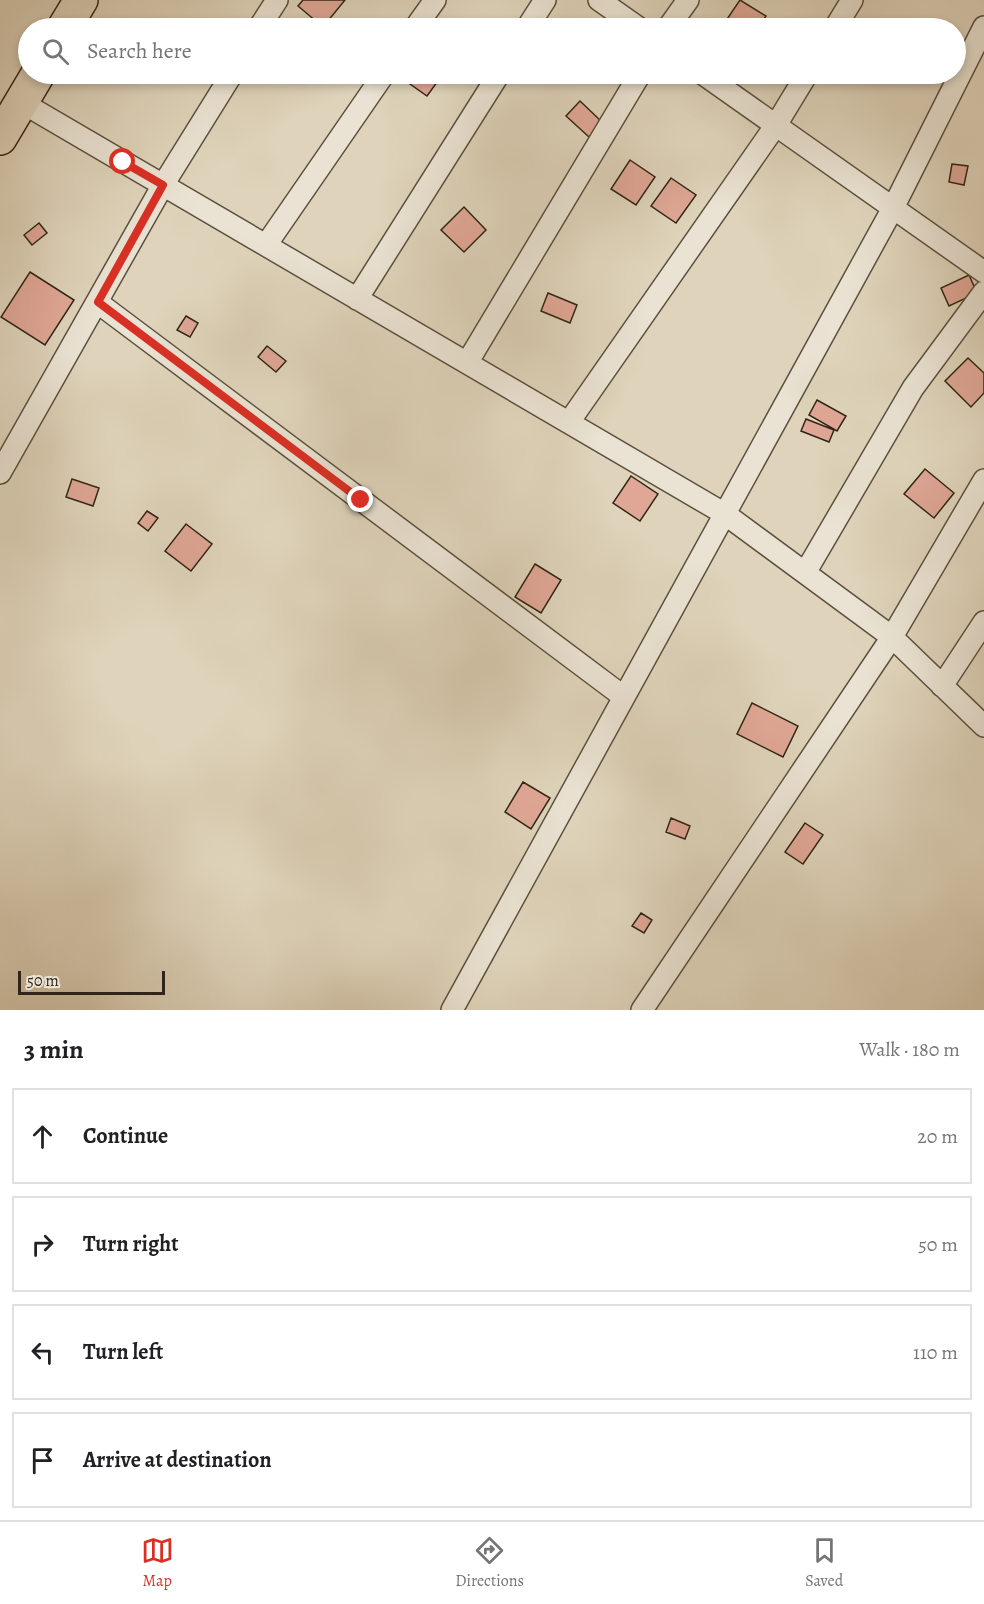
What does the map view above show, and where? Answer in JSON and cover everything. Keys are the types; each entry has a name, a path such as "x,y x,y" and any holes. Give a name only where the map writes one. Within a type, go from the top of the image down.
{"highway":[{"path":"70,18 81,0"},
{"path":"0,138 32,84"}],"street":[{"path":"265,18 277,0"},
{"path":"423,18 435,0"},
{"path":"533,18 545,0"},
{"path":"599,0 625,18"},
{"path":"675,18 688,0"},
{"path":"841,18 852,0"},
{"path":"966,63 984,27"},
{"path":"0,473 163,185 226,84"},
{"path":"266,245 377,84"},
{"path":"357,299 493,84"},
{"path":"467,363 634,84"},
{"path":"717,84 893,208 980,261"},
{"path":"569,422 776,125 801,84"},
{"path":"452,1010 893,208 955,84"},
{"path":"21,102 725,514 892,637 984,726"},
{"path":"805,573 913,388 984,292"},
{"path":"98,302 624,697"},
{"path":"642,1010 892,637 984,480"},
{"path":"942,686 984,622"}],"building":[{"path":"303,0 345,0 330,18 312,18 298,6"},
{"path":"740,0 766,16 765,18 728,18"},
{"path":"410,84 436,84 427,96"},
{"path":"580,101 602,122 589,137 566,116"},
{"path":"630,160 655,177 636,205 611,189"},
{"path":"952,164 968,166 964,185 949,182"},
{"path":"671,178 696,195 676,223 651,206"},
{"path":"464,207 486,230 464,252 441,230"},
{"path":"39,223 47,233 32,245 24,235"},
{"path":"30,272 74,300 45,345 1,317"},
{"path":"969,275 977,293 949,306 941,288"},
{"path":"548,293 577,305 570,323 541,311"},
{"path":"186,316 198,323 190,337 177,330"},
{"path":"267,346 286,361 276,372 258,357"},
{"path":"968,358 984,373 984,393 971,407 945,381"},
{"path":"817,400 846,416 837,431 809,415"},
{"path":"806,419 834,430 829,442 801,431"},
{"path":"925,469 954,493 934,518 904,494"},
{"path":"631,476 658,494 640,521 613,503"},
{"path":"72,479 99,488 93,506 66,497"},
{"path":"147,511 158,518 148,531 138,523"},
{"path":"186,524 212,544 191,571 165,551"},
{"path":"535,564 561,580 541,613 515,597"},
{"path":"752,703 798,726 783,757 737,734"},
{"path":"523,782 550,798 531,829 505,812"},
{"path":"671,818 690,826 685,839 666,832"},
{"path":"805,823 823,835 803,864 785,852"},
{"path":"641,913 652,920 644,933 632,926"}],"route":[{"path":"123,162 163,185 98,302 361,500"}]}
